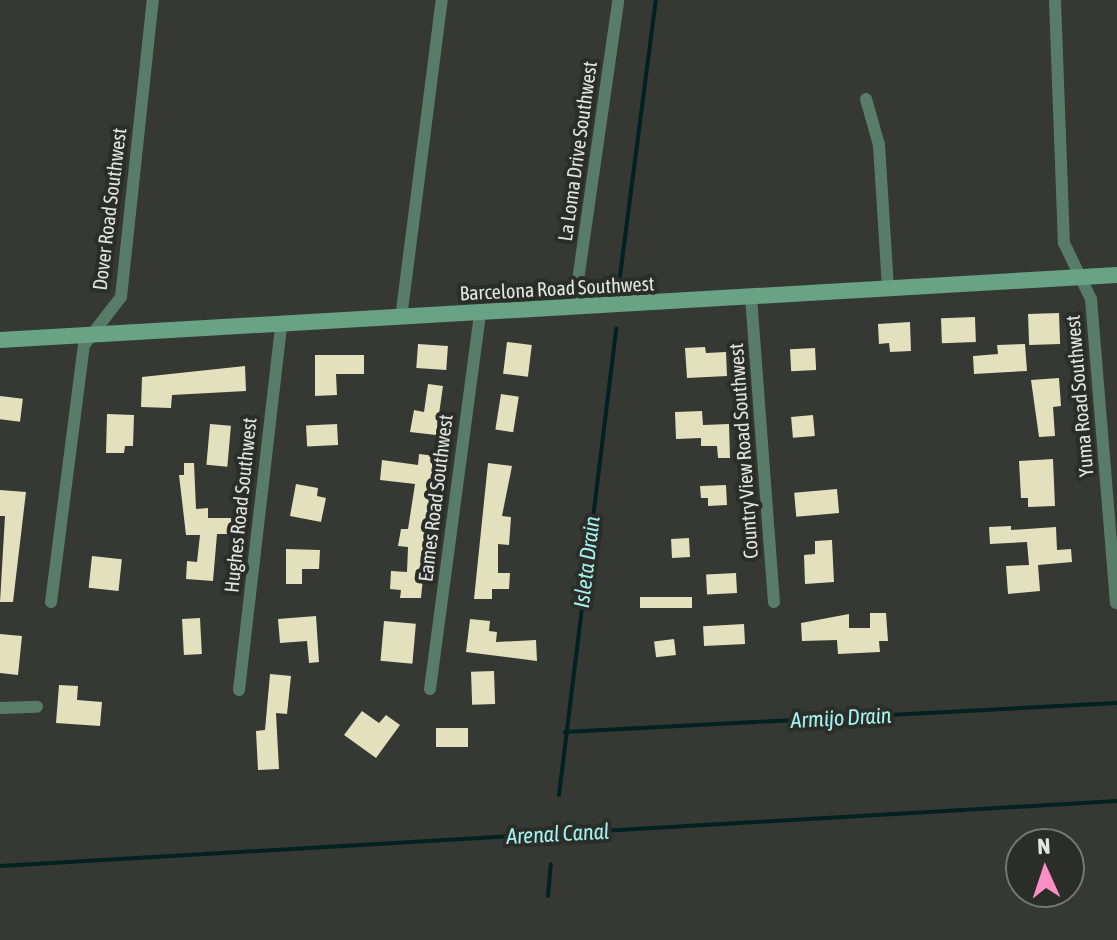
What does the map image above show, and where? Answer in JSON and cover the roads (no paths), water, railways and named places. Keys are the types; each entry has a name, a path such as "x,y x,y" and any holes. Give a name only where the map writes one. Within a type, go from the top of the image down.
{"street":[{"name":"Dover Road Southwest","path":"51,602 84,345 121,297 153,0"},
{"path":"401,318 442,0"},
{"name":"Yuma Road Southwest","path":"1055,0 1064,243 1077,277 1091,299 1116,603"},
{"name":"La Loma Drive Southwest","path":"574,308 618,1"},
{"path":"866,99 879,145 888,288"},
{"name":"Barcelona Road Southwest","path":"0,340 1117,275"},
{"name":"Country View Road Southwest","path":"751,297 774,602"},
{"name":"Eames Road Southwest","path":"430,689 480,313"},
{"name":"Hughes Road Southwest","path":"239,690 281,325"},
{"path":"0,708 37,707"}],"waterway":[{"name":"Isleta Drain","path":"620,276 656,0"},
{"name":"Isleta Drain","path":"559,795 616,328"},
{"name":"Armijo Drain","path":"565,732 1117,703"},
{"name":"Arenal Canal","path":"0,866 1117,801"},
{"name":"Isleta Drain","path":"548,896 551,864"}]}
